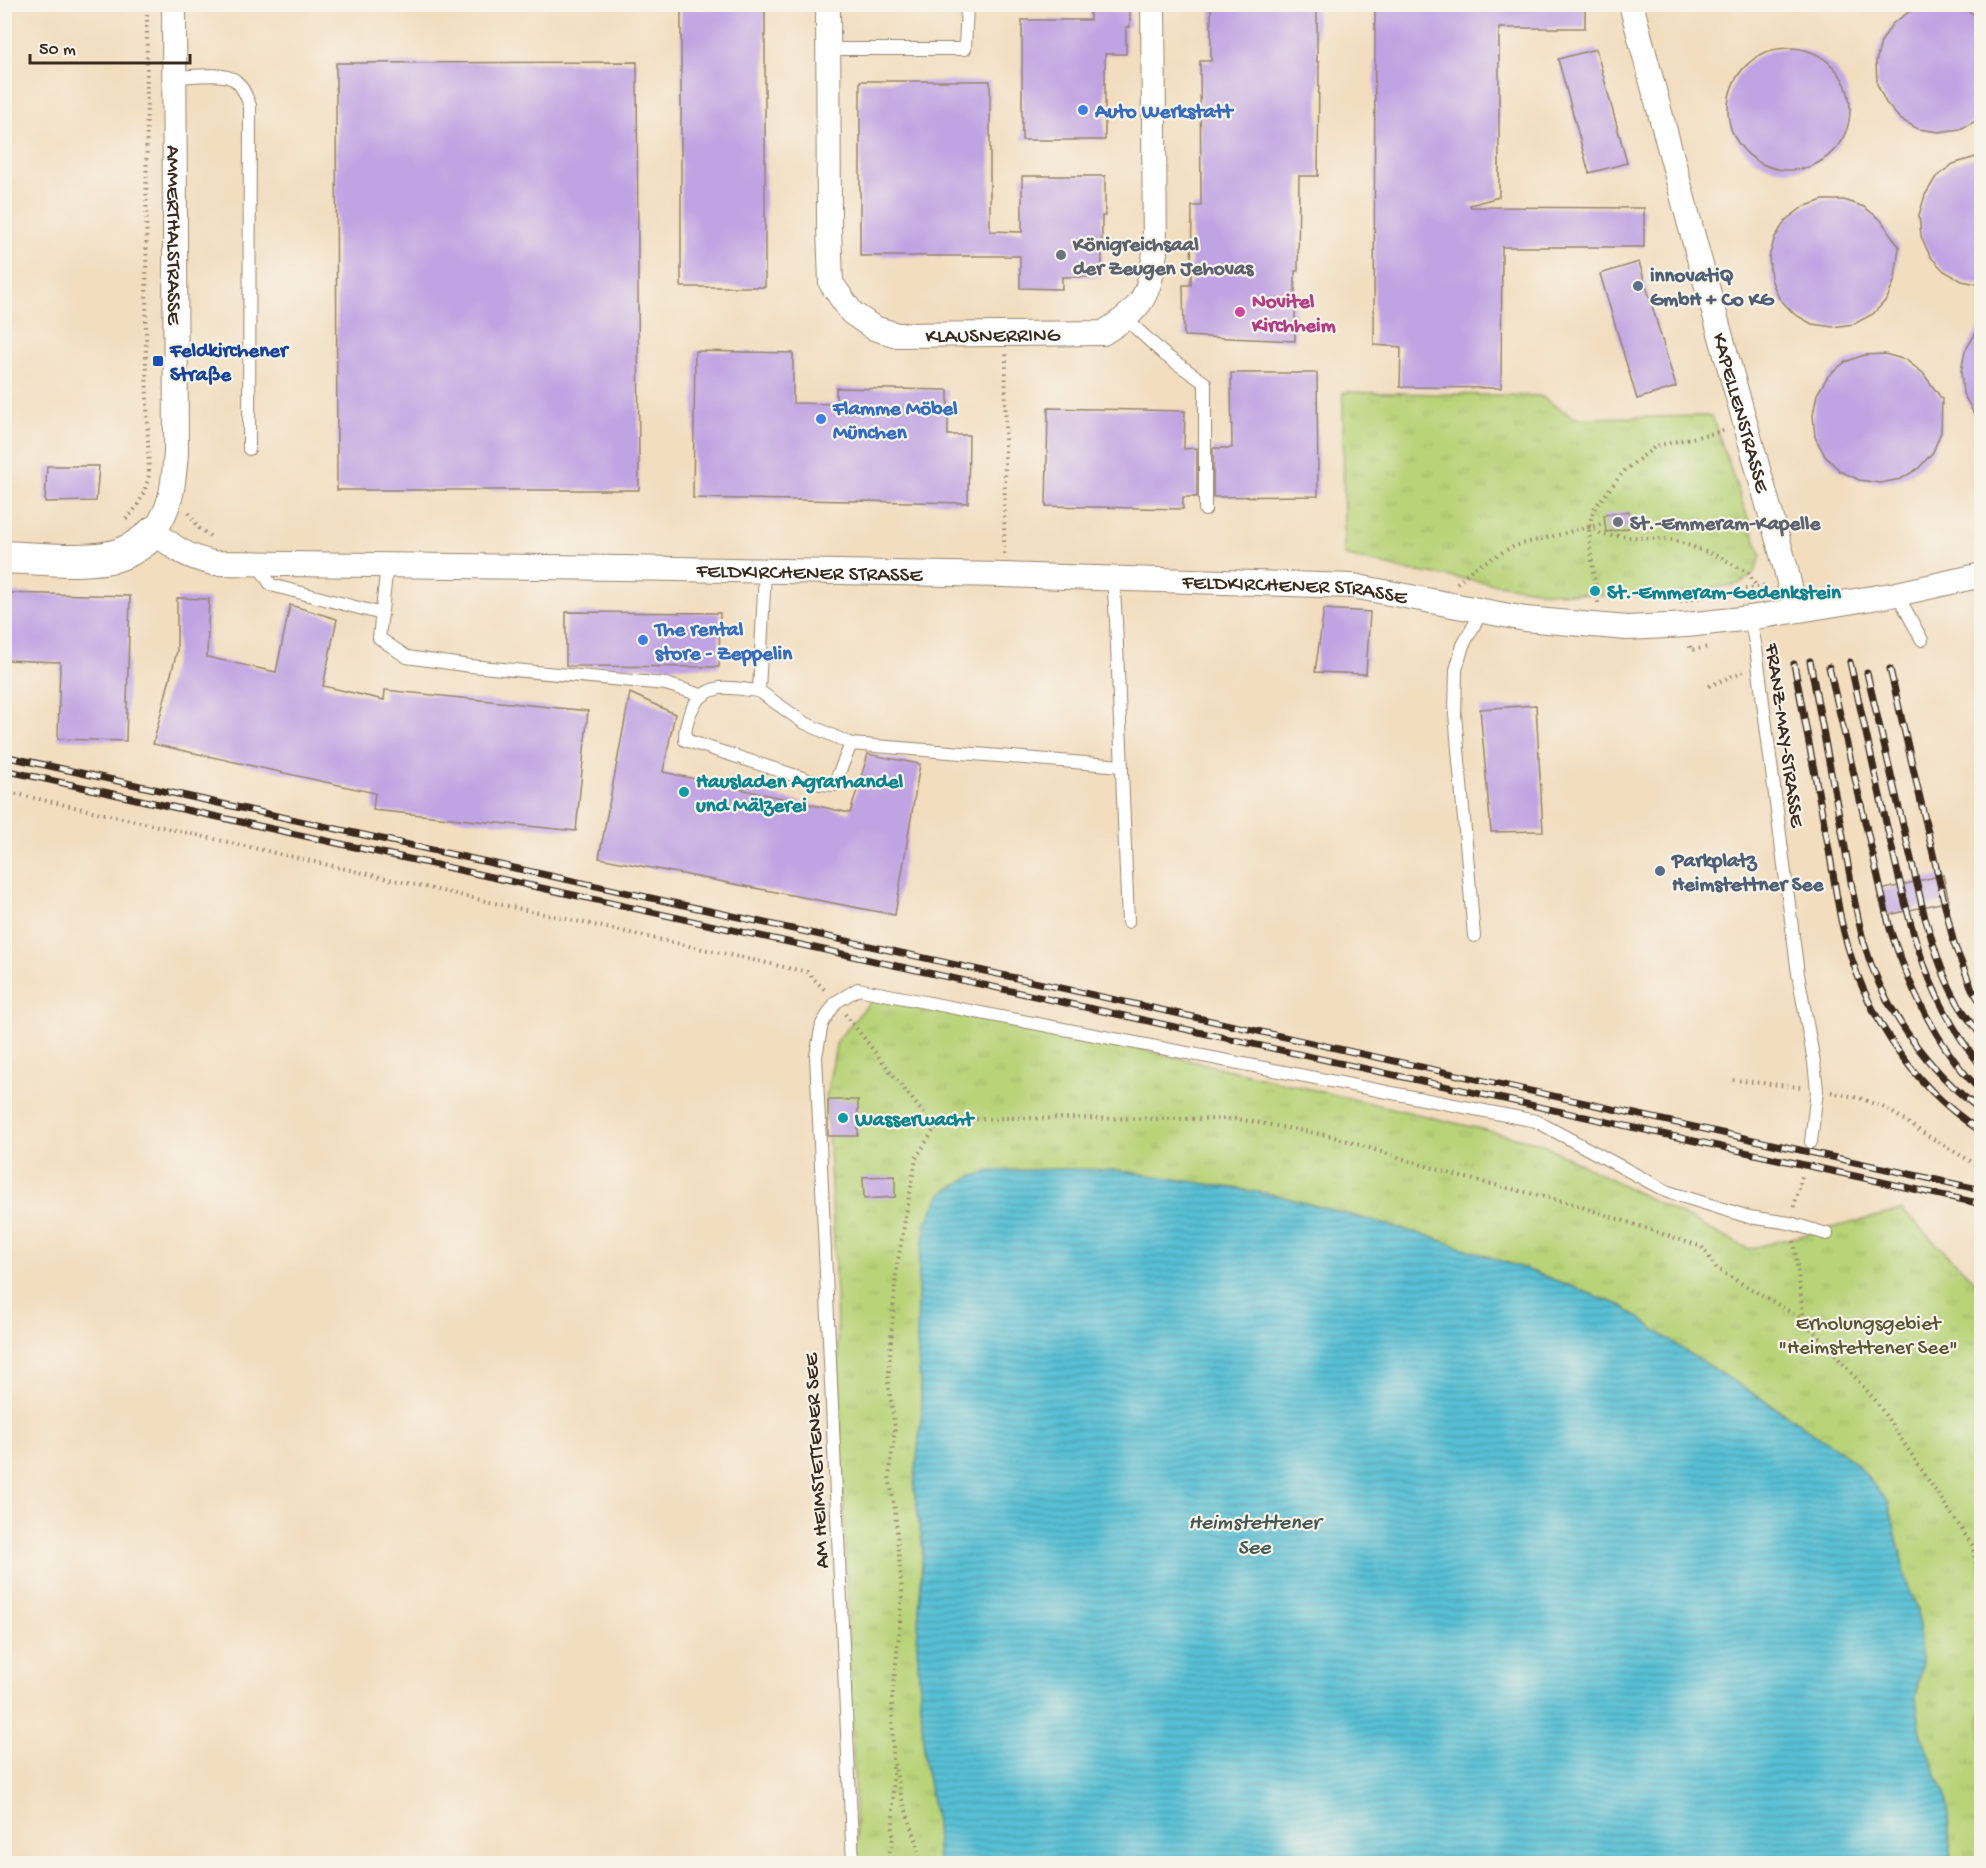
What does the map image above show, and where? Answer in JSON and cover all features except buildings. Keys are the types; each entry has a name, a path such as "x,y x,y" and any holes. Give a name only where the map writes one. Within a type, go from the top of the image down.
{"street":[{"name":"AMMERTHALSTRASSE","path":"154,532 170,501 176,453 174,4"},
{"name":"KLAUSNERRING","path":"828,4 831,283 852,313 874,328 897,335 1103,333 1126,319 1140,303 1151,281 1155,252 1153,4"},
{"name":"KAPELLENSTRASSE","path":"1632,4 1696,251 1796,610"},
{"path":"4,557 109,558 123,554 141,544 154,532"},
{"name":"FELDKIRCHENER STRASSE","path":"154,532 195,559 213,563 1004,575 1353,586 1525,619 1627,628 1687,625 1750,618 1897,594 1982,575"}],"lane":[{"path":"828,49 965,49 967,4"},
{"path":"174,77 227,76 237,81 250,106 249,449"},
{"path":"1126,319 1166,355 1206,384 1205,510"},
{"path":"256,563 271,585 382,614"},
{"path":"387,565 379,638 408,657 470,666 666,684 701,695"},
{"path":"759,691 765,571"},
{"path":"1113,578 1128,922"},
{"path":"1897,594 1922,640"},
{"path":"1474,936 1455,714 1456,670 1463,645 1482,610"},
{"name":"FRANZ-MAY-STRASSE","path":"1750,618 1798,974 1814,1062 1811,1089 1811,1142"},
{"path":"851,744 834,785 821,784 685,740 685,725 701,695 720,688 759,691 803,722 851,744 1122,766"},
{"path":"836,1002 858,988 1536,1121 1668,1192 1749,1217 1790,1223 1827,1234"},
{"name":"AM HEIMSTETTENER SEE","path":"836,1002 822,1024 816,1056 853,1863"}],"path":[{"path":"122,522 138,506 149,475 146,365 147,4"},
{"path":"1004,575 1006,335"},
{"path":"1598,603 1589,526 1593,510 1624,471 1656,446 1746,426"},
{"path":"1455,586 1474,568 1514,546 1605,523"},
{"path":"1589,526 1604,535 1675,540 1722,558 1748,573 1757,587"},
{"path":"1673,601 1789,582"},
{"path":"1709,686 1758,665"},
{"path":"4,791 807,972 836,1002 935,1128"},
{"path":"1732,1080 1811,1089 1860,1098 1887,1108 1982,1168"},
{"path":"887,1863 893,1838 892,1699 902,1592 895,1510 889,1478 895,1428 888,1382 896,1272 916,1158 935,1128 959,1120 1006,1118 1238,1119 1331,1136 1458,1176 1570,1203 1702,1247 1718,1269 1804,1320 1875,1400 1972,1545 1982,1593"},
{"path":"1802,1176 1790,1223 1804,1320"},
{"path":"893,1759 902,1799 917,1842 919,1863"}],"green space":[{"path":"1343,392 1540,396 1574,418 1712,416 1761,556 1753,575 1738,584 1675,594 1612,596 1549,592 1405,570 1344,555"},
{"name":"Erholungsgebiet \"Heimstettener See\"","path":"872,1000 1056,1029 1540,1143 1748,1249 1902,1210 1981,1287 1981,1863 1951,1863 1947,1800 1921,1735 1916,1698 1921,1664 1918,1610 1908,1587 1889,1504 1854,1461 1784,1413 1688,1353 1622,1306 1531,1271 1428,1236 1276,1195 1118,1170 1062,1169 991,1171 919,1261 917,1339 922,1411 914,1488 923,1548 917,1645 925,1765 936,1823 938,1863 857,1863 833,1219 826,1098 837,1040"}],"water":[{"name":"Heimstettener See","path":"1118,1170 1276,1195 1428,1236 1531,1271 1622,1306 1688,1353 1784,1413 1854,1461 1889,1504 1908,1587 1918,1610 1921,1664 1916,1698 1921,1735 1947,1800 1951,1863 938,1863 936,1823 925,1765 917,1645 923,1548 914,1488 922,1411 917,1339 919,1261 927,1221 941,1194 968,1178 991,1171"}],"railway":[{"path":"1810,661 1857,915 1872,967 1895,1014 1926,1057 1943,1077 1982,1111"},
{"path":"1850,662 1910,923 1931,983 1962,1040 1982,1067"},
{"path":"1794,664 1841,920 1849,952 1861,983 1874,1012 1910,1067 1955,1113 1982,1132"},
{"path":"1829,667 1890,929 1906,973 1927,1016 1952,1057 1982,1092"},
{"path":"1890,669 1954,944 1972,989 1982,1005"},
{"path":"1867,673 1925,918 1950,988 1982,1037"},
{"path":"4,756 1982,1190"},
{"path":"4,770 1982,1204"}],"place":[{"name":"Auto Werkstatt","path":"1083,110"},
{"name":"Königreichsaal der Zeugen Jehovas","path":"1061,255"},
{"name":"innovatiQ GmbH + Co KG","path":"1638,286"},
{"name":"Novitel Kirchheim","path":"1240,312"},
{"name":"Feldkirchener Straße","path":"158,361"},
{"name":"Flamme Möbel München","path":"821,419"},
{"name":"St.-Emmeram-Kapelle","path":"1618,522"},
{"name":"St.-Emmeram-Gedenkstein","path":"1595,591"},
{"name":"The rental store - Zeppelin","path":"643,640"},
{"name":"Hausladen Agrarhandel und Mälzerei","path":"684,792"},
{"name":"Parkplatz Heimstettner See","path":"1660,871"},
{"name":"Wasserwacht","path":"843,1118"}]}
